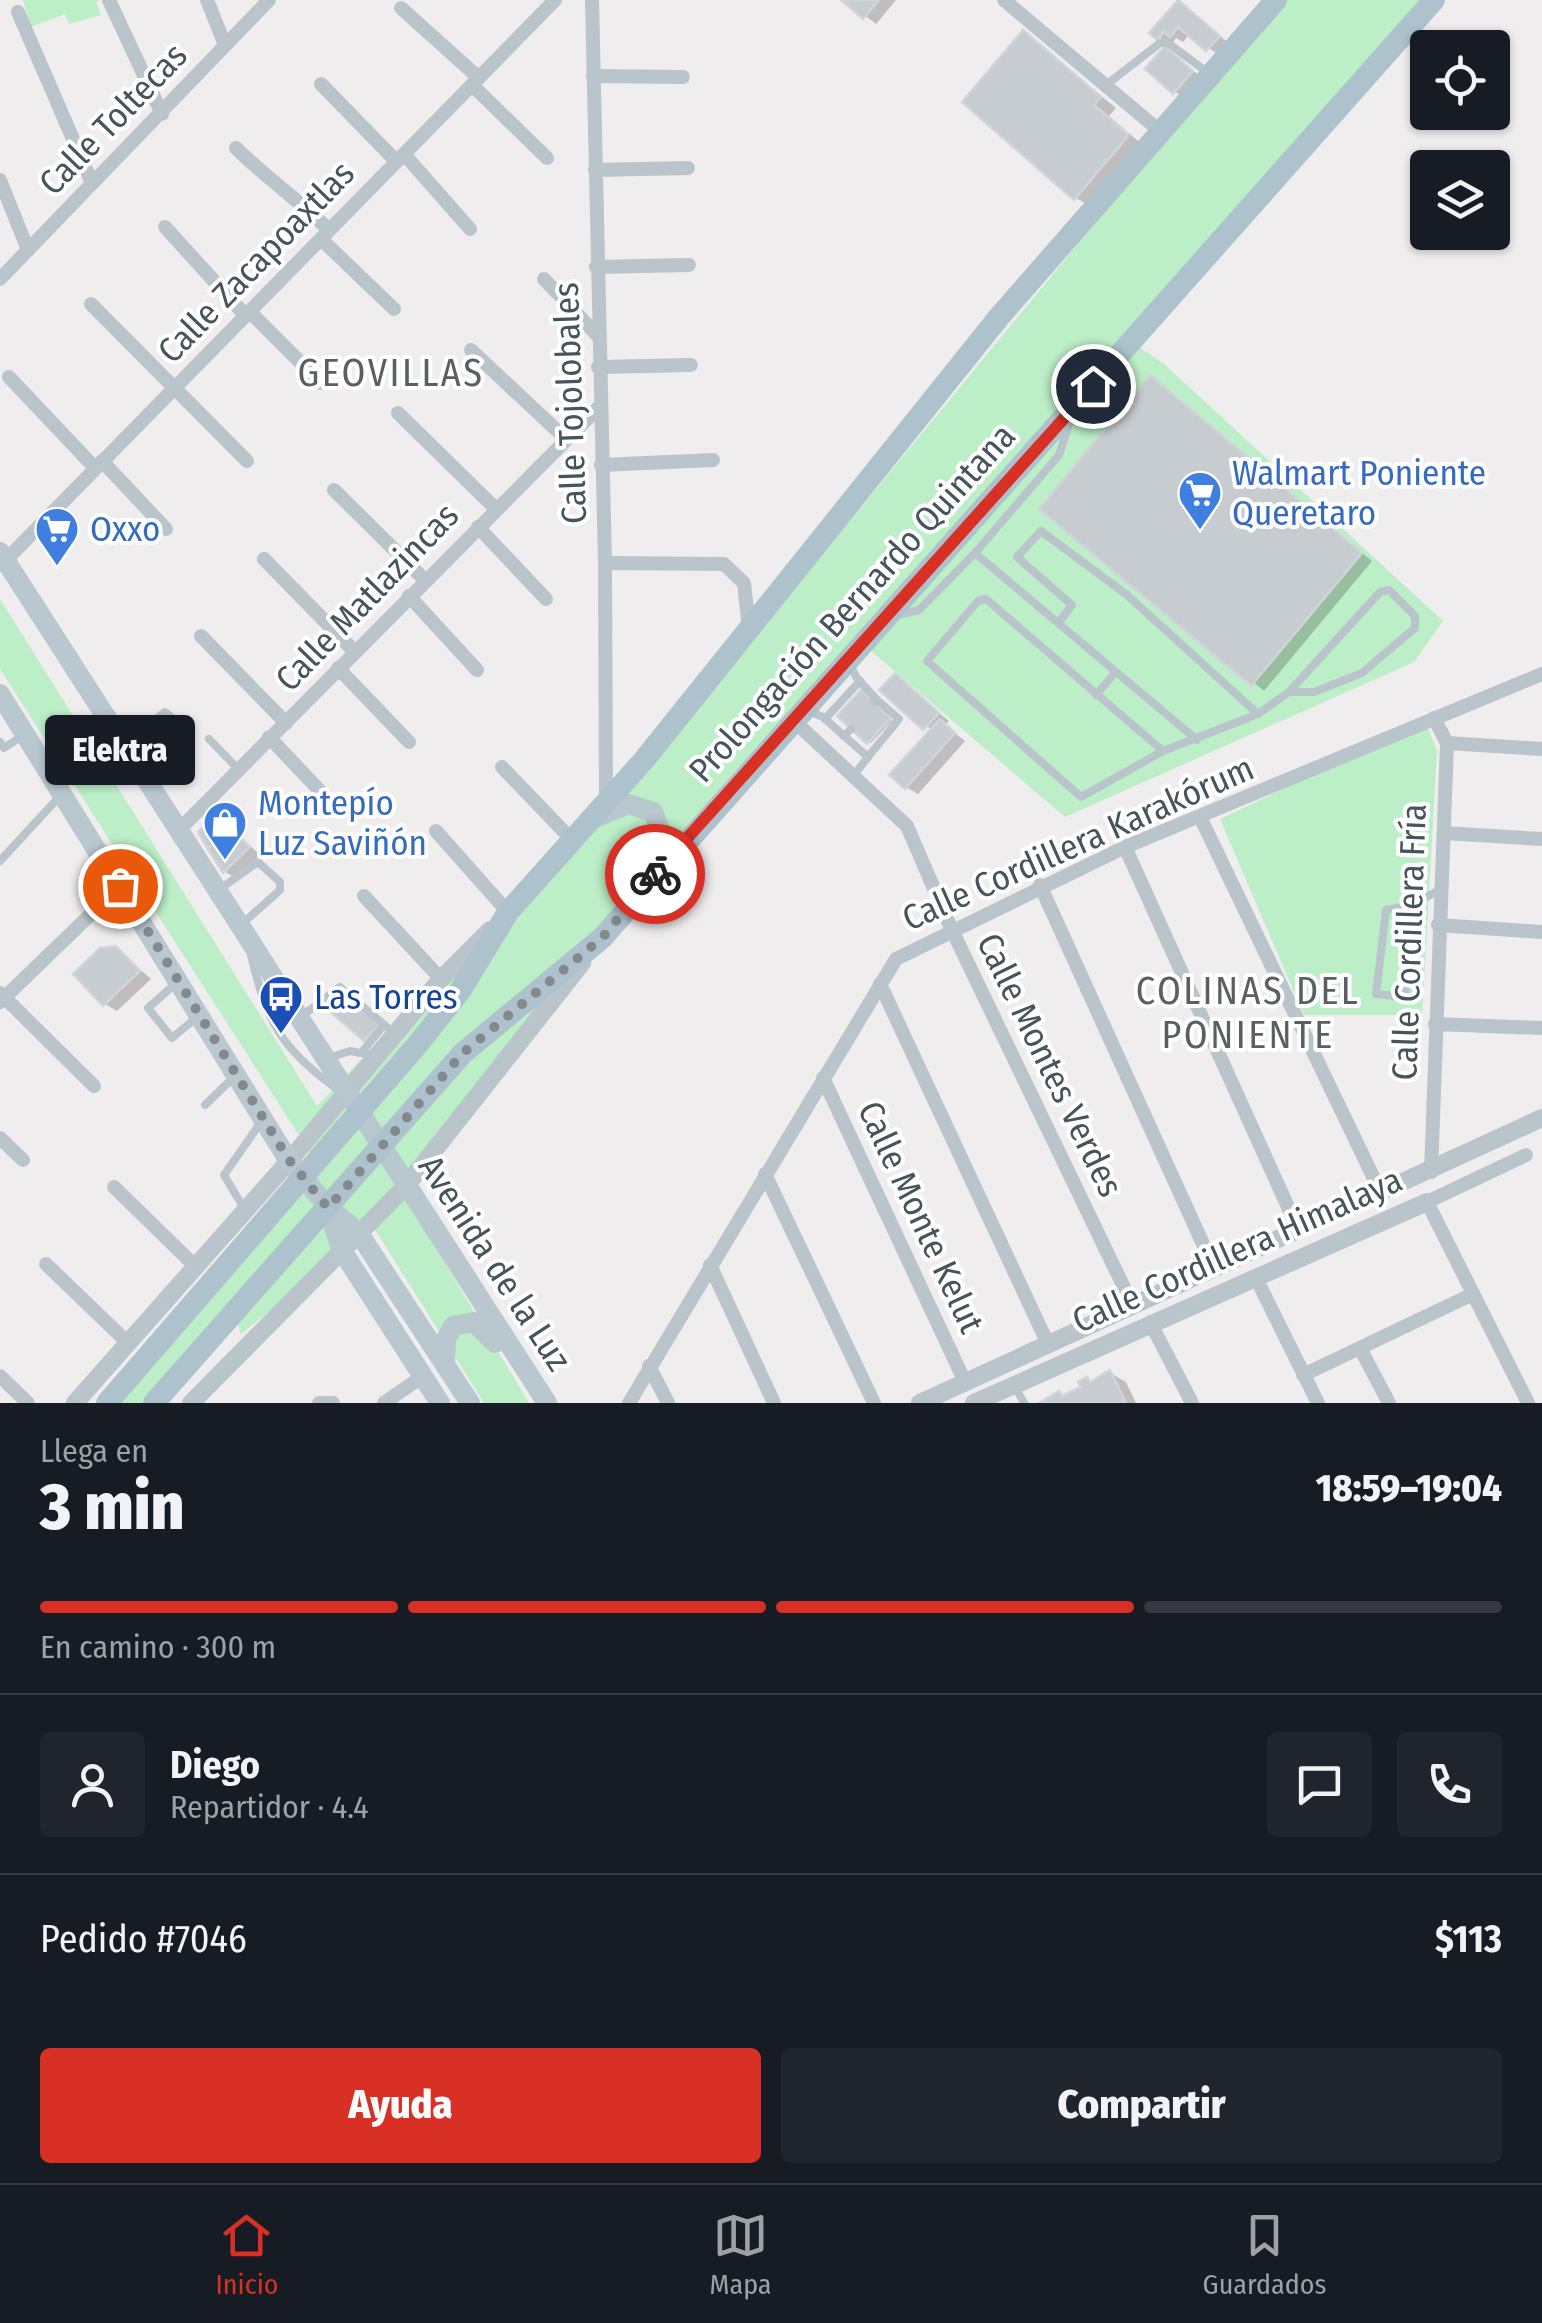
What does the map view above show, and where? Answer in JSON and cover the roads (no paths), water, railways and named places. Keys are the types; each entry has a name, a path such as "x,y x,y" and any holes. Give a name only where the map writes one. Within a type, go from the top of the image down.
{"main road":[{"name":"Prolongación Bernardo Quintana","path":"107,1403 170,1325 306,1179 359,1115 460,990 508,912 600,811 750,630 999,317 1276,0"},
{"name":"Prolongación Bernardo Quintana","path":"154,1403 382,1150 463,1053 602,938 643,888 854,671 888,618 1434,0"},
{"name":"Avenida de la Luz","path":"2,560 547,1403"},
{"path":"1,698 289,1160 328,1208 358,1232 470,1403"},
{"path":"600,811 628,804 653,812 663,834 663,848 643,888"},
{"path":"328,1208 341,1249 440,1403"},
{"path":"445,1363 446,1338 453,1326 466,1322 482,1326 534,1403"}],"street":[{"path":"110,0 162,114"},
{"path":"207,0 225,45"},
{"name":"Calle Toltecas","path":"0,279 269,0"},
{"name":"Calle Tojolobales","path":"592,0 605,563 600,811"},
{"path":"1004,0 1161,132"},
{"name":"Calle Zacapoaxtlas","path":"2,560 400,158 548,2"},
{"path":"400,8 548,158"},
{"path":"18,12 92,183"},
{"path":"593,76 683,77"},
{"path":"321,84 470,229"},
{"path":"236,148 273,185 296,196 394,310"},
{"path":"595,170 688,168"},
{"path":"0,180 28,250"},
{"path":"165,227 321,383"},
{"path":"596,267 690,265"},
{"path":"544,279 598,336"},
{"path":"91,304 176,386 246,462"},
{"path":"470,350 566,439"},
{"path":"598,367 691,365"},
{"path":"8,376 166,529"},
{"name":"Calle Matlazincas","path":"178,832 600,405"},
{"path":"398,413 496,508"},
{"path":"602,465 713,460"},
{"path":"334,490 424,580"},
{"path":"478,527 546,599"},
{"path":"264,559 355,652"},
{"path":"605,563 724,564 744,584 750,630"},
{"path":"409,596 476,670"},
{"path":"201,636 286,723"},
{"path":"338,668 409,742"},
{"name":"Calle Cordillera Karakórum","path":"629,1403 896,959 951,928 1125,846 1201,818 1542,674"},
{"name":"Calle Montes Verdes","path":"808,716 854,775 908,826 951,928 1132,1304"},
{"name":"Calle Cordillera Fría","path":"1432,1172 1447,743 1434,718"},
{"path":"270,737 338,810"},
{"path":"1447,743 1542,749"},
{"path":"502,767 572,841"},
{"path":"1201,818 1381,1193"},
{"path":"436,831 508,912"},
{"path":"1444,833 1542,840"},
{"path":"1125,846 1298,1229"},
{"path":"1040,885 1213,1266"},
{"path":"94,1086 1,997 120,886"},
{"path":"364,896 441,979"},
{"name":"Prolongación Bernardo Quintana","path":"75,1403 345,1094 390,1030 508,912"},
{"path":"1438,925 1542,932"},
{"name":"Prolongación Bernardo Quintana","path":"191,1403 406,1186 602,938"},
{"path":"880,984 1048,1344"},
{"path":"1435,1024 1542,1028"},
{"name":"Calle Monte Kelut","path":"823,1078 965,1382"},
{"name":"Calle Cordillera Himalaya","path":"920,1403 1213,1266 1432,1172 1542,1118"},
{"path":"0,1138 23,1160"},
{"name":"Calle Cordillera Himalaya","path":"974,1403 1526,1155"},
{"path":"765,1174 874,1403"},
{"path":"114,1187 195,1266"},
{"path":"1427,1202 1528,1403"},
{"path":"46,1264 128,1342"},
{"path":"710,1265 774,1403"},
{"path":"1256,1278 1318,1403"},
{"path":"1303,1375 1474,1294"},
{"path":"1150,1322 1192,1403"},
{"path":"1362,1350 1389,1403"},
{"path":"649,1366 668,1403"},
{"path":"0,1376 28,1403"},
{"path":"384,1403 422,1376"},
{"path":"319,1403 334,1403"}],"lane":[{"path":"1106,86 1160,43 1168,42 1211,75"},
{"path":"888,618 918,610 975,553 1059,454 1075,406"},
{"path":"1060,622 1072,604 1017,557 1041,531 1127,595 1258,714"},
{"path":"975,553 1196,740"},
{"path":"1162,751 982,598 930,656 928,665 1076,796 1089,794 1162,751 1258,714 1289,692 1380,592 1389,590 1415,616 1415,628 1362,673 1314,692 1289,692"},
{"path":"854,671 875,700 899,719 854,775"},
{"path":"1096,696 1115,673"},
{"path":"122,744 165,712 185,728"},
{"path":"808,716 847,733 868,757"},
{"path":"0,742 4,748 26,734"},
{"path":"209,739 238,769"},
{"path":"0,861 63,792"},
{"path":"216,892 258,862 280,882 280,890 243,933 264,1008 297,1060 345,1094"},
{"path":"1412,905 1405,997 1376,994 1382,918 1386,910 1412,905 1441,889"},
{"path":"178,980 148,1008 172,1038 200,1015"},
{"path":"298,1020 340,986 390,1030"},
{"path":"323,1060 350,1050 370,1054"},
{"path":"205,1104 236,1074"},
{"path":"245,1210 224,1175 264,1119"},
{"path":"1014,1384 1024,1403"}],"place":[{"name":"Walmart Poniente Queretaro","path":"1200,531"},
{"name":"Oxxo","path":"57,567"},
{"name":"Montepío Luz Saviñón","path":"225,861"},
{"name":"Elektra","path":"120,886"},
{"name":"Las Torres","path":"281,1035"}],"district":[{"name":"GEOVILLAS","path":"391,373"},
{"name":"COLINAS DEL PONIENTE","path":"1248,1013"}]}
